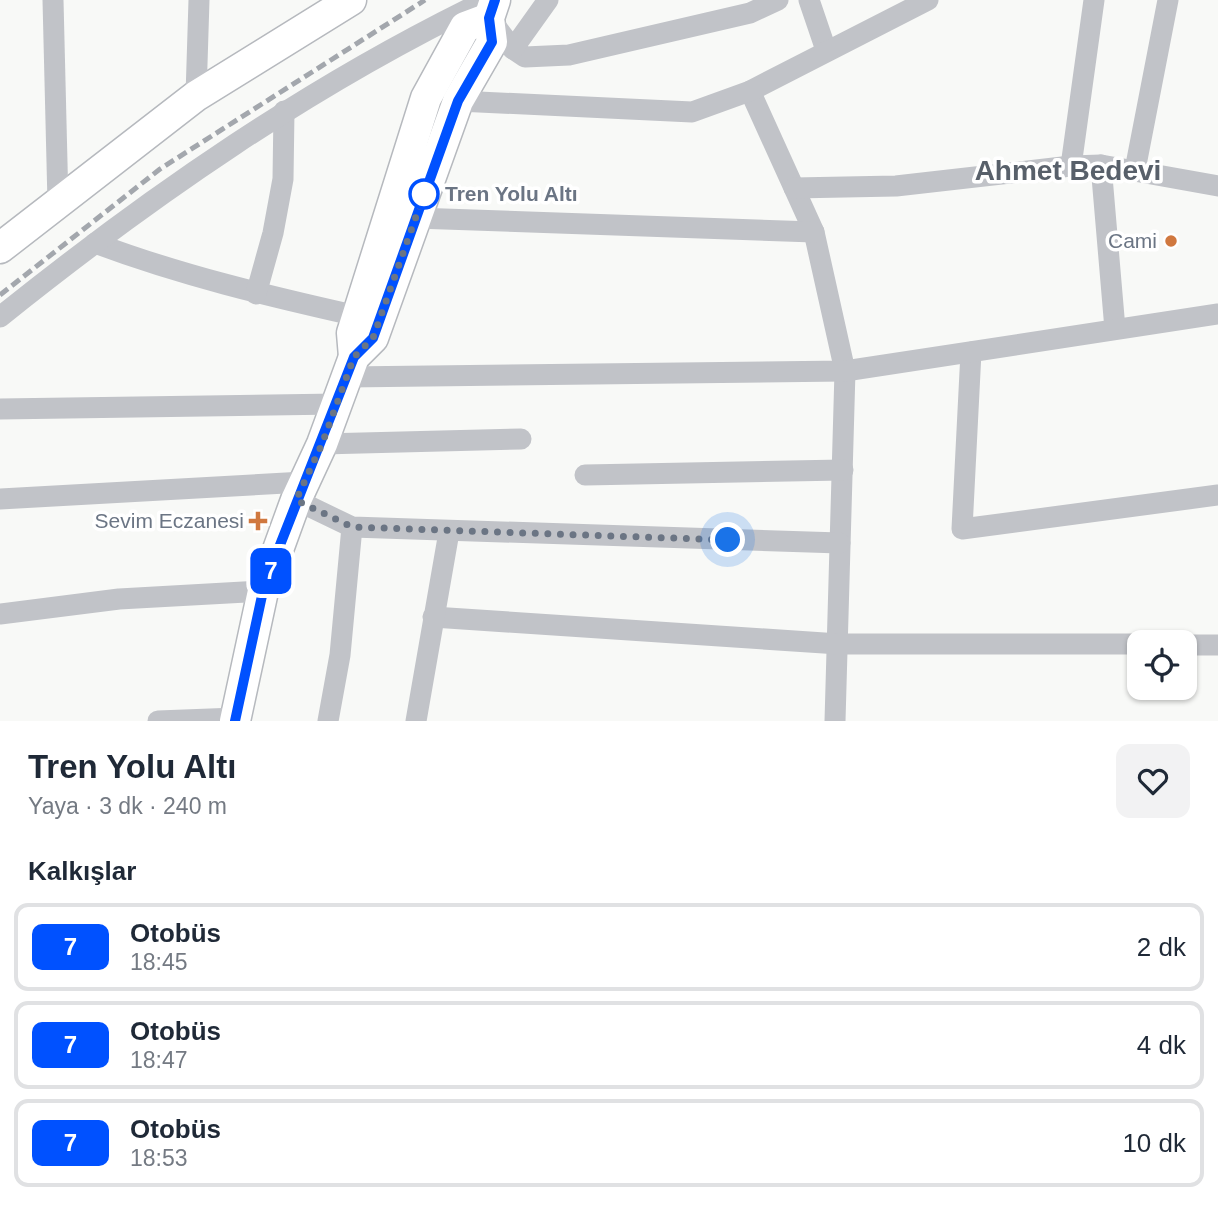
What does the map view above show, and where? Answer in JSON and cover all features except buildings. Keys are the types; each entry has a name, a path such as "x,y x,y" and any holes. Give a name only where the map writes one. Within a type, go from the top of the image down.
{"street":[{"path":"53,0 58,203"},
{"path":"196,96 199,0"},
{"path":"0,248 196,96 351,0"},
{"path":"513,49 548,0"},
{"path":"490,6 513,49 525,57 569,55 737,16 778,0"},
{"path":"809,0 826,50"},
{"path":"458,101 692,112 750,91 928,0"},
{"path":"1071,166 1094,0"},
{"path":"1135,170 1168,0"},
{"path":"158,721 235,720 263,591 300,491 322,444 346,380 373,338 458,101 492,42 490,6"},
{"path":"0,317 95,243 284,111 404,40 490,6"},
{"path":"346,380 352,333 426,98 465,27 490,6"},
{"path":"750,91 814,232 845,371 835,721"},
{"path":"256,293 273,233 283,179 284,111"},
{"path":"1101,165 1115,329"},
{"path":"794,188 896,186 1101,165 1218,186"},
{"path":"415,218 814,232"},
{"path":"95,243 146,262 256,293 357,316"},
{"path":"0,409 346,380 845,371 1218,314"},
{"path":"971,352 962,529 1218,495"},
{"path":"322,444 521,439"},
{"path":"585,475 843,470"},
{"path":"0,499 300,491 352,527 840,543"},
{"path":"328,721 340,655 352,527"},
{"path":"416,721 449,532"},
{"path":"0,614 119,599 263,591"},
{"path":"433,617 839,643 1127,644"},
{"path":"1197,645 1218,645"}],"railway":[{"path":"0,295 160,169 425,0"}],"bus line":[{"name":"7","path":"235,721 263,591 296,500 322,444 354,357 373,338 458,101 492,42 489,18 495,0"}],"place":[{"name":"Tren Yolu Altı","path":"424,194"},
{"name":"Cami","path":"1171,241"},
{"name":"Sevim Eczanesi","path":"258,521"}],"district":[{"name":"Ahmet Bedevi","path":"1068,170"}],"route":[{"path":"424,194 373,338 354,357 322,444 296,500 352,527 728,540"}]}
